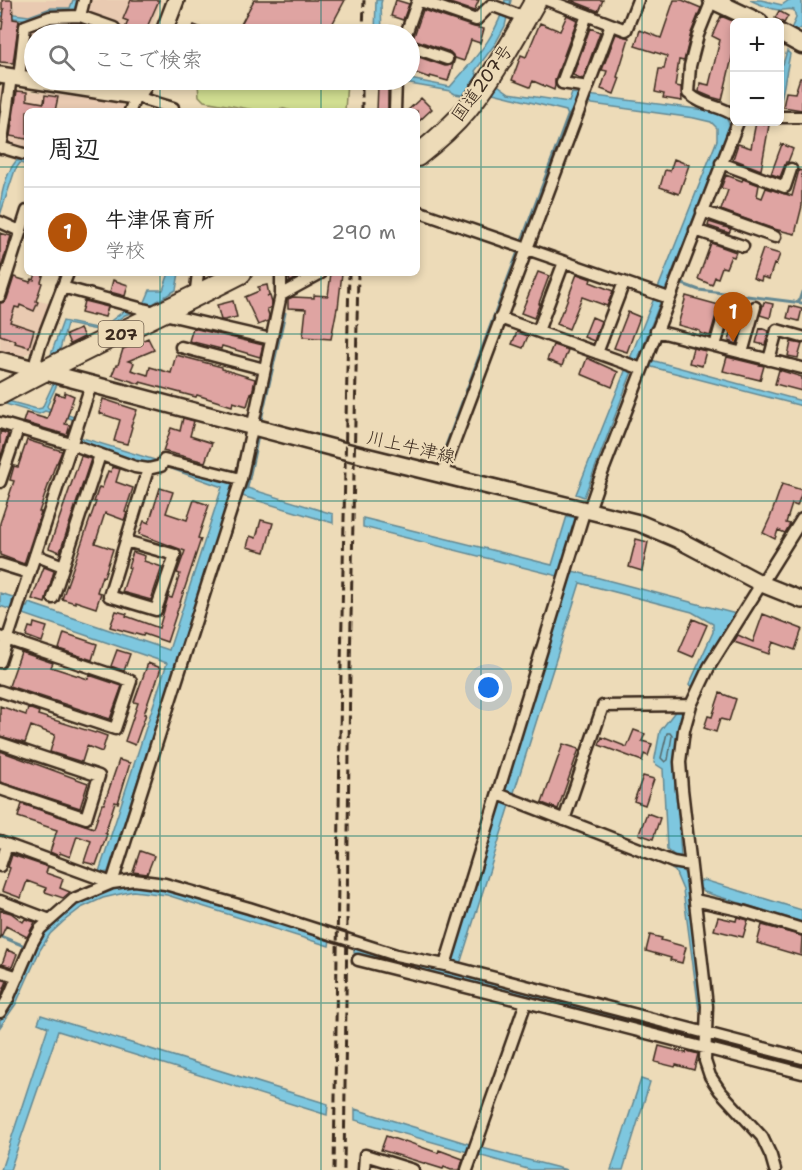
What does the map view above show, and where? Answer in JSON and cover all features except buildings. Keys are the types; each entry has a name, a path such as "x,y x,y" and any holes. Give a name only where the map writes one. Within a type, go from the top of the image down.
{"highway":[{"name":"国道207号","path":"420,154 437,140 467,109 495,69 512,12 536,0"},
{"name":"207","path":"0,394 146,309 195,297 235,276"}],"main road":[{"path":"167,24 176,0"},
{"path":"712,0 750,18"},
{"path":"784,35 802,45"},
{"path":"95,90 128,95 136,94 141,90"},
{"name":"川上牛津線","path":"0,360 345,451 639,523 676,539 762,584 802,600"}],"street":[{"path":"80,16 84,0"},
{"path":"410,24 418,0 476,20 491,5 512,12"},
{"path":"547,0 626,30 638,0"},
{"path":"712,0 690,66 688,93 698,102 730,112"},
{"path":"587,15 562,83 587,90"},
{"path":"31,24 50,17 80,16 103,24"},
{"path":"442,475 500,318 521,247 581,106 611,25"},
{"path":"24,29 10,77 0,147 24,154"},
{"path":"420,49 447,58"},
{"path":"395,108 396,90"},
{"path":"131,108 136,94 146,100 173,108"},
{"path":"784,117 802,117"},
{"path":"445,965 567,566 587,509 736,126"},
{"path":"721,163 785,187 791,169"},
{"path":"702,212 775,237"},
{"path":"420,213 669,298"},
{"path":"0,296 24,220"},
{"path":"0,222 20,231"},
{"path":"695,230 743,246"},
{"path":"538,331 564,262"},
{"path":"42,371 36,360 67,276"},
{"path":"195,297 198,276"},
{"path":"112,883 241,480 281,295 281,276"},
{"path":"281,295 316,276"},
{"path":"597,353 624,282"},
{"path":"62,287 271,339"},
{"path":"715,346 728,300"},
{"path":"742,353 755,307"},
{"path":"500,318 642,369"},
{"path":"768,360 777,330 802,337"},
{"path":"656,332 802,368"},
{"path":"181,347 264,369"},
{"path":"0,662 4,638 16,614 91,384"},
{"path":"0,423 71,444 135,467 148,469 161,466 164,460 241,480"},
{"path":"0,482 18,429"},
{"path":"53,597 100,455"},
{"path":"126,541 175,555 156,610 109,596 148,469"},
{"path":"775,1170 762,1137 720,1091 710,1076 705,1061 707,1006 694,894 684,867 680,762 684,730 691,705 709,667 802,519"},
{"path":"35,555 63,566"},
{"path":"0,564 29,573"},
{"path":"0,691 115,729 131,681 4,638"},
{"path":"564,820 603,706 691,705"},
{"path":"0,743 99,776 86,818 0,789"},
{"path":"498,794 684,867"},
{"path":"0,866 4,844 112,883"},
{"path":"0,1012 8,1001 32,943 50,920 74,899 112,883 134,880 165,884 249,908 396,955 445,965 802,1058"},
{"path":"694,894 802,929"},
{"path":"0,901 50,920"},
{"path":"358,960 802,1073"},
{"path":"0,971 18,977"},
{"path":"467,1170 526,1002"},
{"path":"364,1170 364,1155 413,1170"}],"shaded area":[{"path":"0,0 162,0 153,24 24,24 24,67 0,64"},
{"path":"0,87 121,103 125,108 24,108 24,150 0,144"},
{"path":"4,292 51,304 32,351 18,358 0,352 0,302"}],"green space":[{"path":"198,90 346,90 345,108 243,108 204,101 199,96"}],"water":[{"path":"73,0 77,0 74,11 51,11 29,20 0,16 0,12 29,16 51,8 70,8"},
{"path":"376,0 382,0 382,24 375,24"},
{"path":"505,0 511,0 505,26 475,71 479,79 467,96 420,86 420,81 450,87 491,36 502,13"},
{"path":"750,0 782,5 789,0 802,0 802,28 795,31 791,29 796,18 794,10 775,9"},
{"path":"787,51 790,54 784,85 784,72"},
{"path":"495,83 509,93 569,102 572,93 713,111 726,118 730,126 639,356 802,401 802,406 636,361 584,497 576,494 717,140 717,128 711,122 694,118 578,102 568,116 566,111 489,92"},
{"path":"24,160 24,164 20,163 15,170 0,215 6,179 16,161"},
{"path":"168,276 178,276 176,290 151,305 125,315 102,331 67,324 59,353 50,357 63,321 100,329 124,311 145,302 150,290 163,290"},
{"path":"54,382 58,382 47,406 74,417 79,437 333,514 333,523 242,496 243,492 233,488 108,872 103,873 99,872 167,663 0,606 0,593 13,597 12,602 27,607 29,603 169,650 222,487 155,463 136,463 77,441 72,419 45,411 39,414 2,403 8,401 37,409 42,408"},
{"path":"567,516 576,518 561,568 736,614 711,653 695,687 689,685 713,632 713,624 692,612 580,583 460,964 452,961 570,579 363,527 363,518 552,565"},
{"path":"677,709 684,712 674,761 681,855 679,859 687,878 699,882 704,880 802,910 802,922 688,885 702,1010 699,1010 683,890 675,871 664,864 677,867 675,856 667,849 663,769 654,763 660,731"},
{"path":"132,885 169,889 330,940 329,946 167,895 133,891 103,898 81,908 50,934 40,950 16,1004 0,1027 0,1019 12,1001 35,946 45,930 79,903 102,892"},
{"path":"354,947 802,1064 802,1069 354,953"},
{"path":"41,1015 328,1104 327,1115 58,1031 10,1170 1,1170 48,1027 38,1023"},
{"path":"641,1079 650,1082 623,1170 611,1170"},
{"path":"355,1109 482,1148 567,1170 531,1170 355,1120"}],"waterway":[{"path":"521,243 568,116"},
{"path":"441,459 519,249"},
{"path":"669,279 699,290 802,303"},
{"path":"799,301 802,292"},
{"path":"261,420 285,313"},
{"path":"247,488 258,436"},
{"path":"0,936 22,945"}],"railway":[{"path":"363,24 364,0"},
{"path":"362,90 362,108"},
{"path":"334,1170 349,276"},
{"path":"344,1170 350,668 358,276"}],"place":[{"name":"牛津保育所","path":"733,342"}]}
